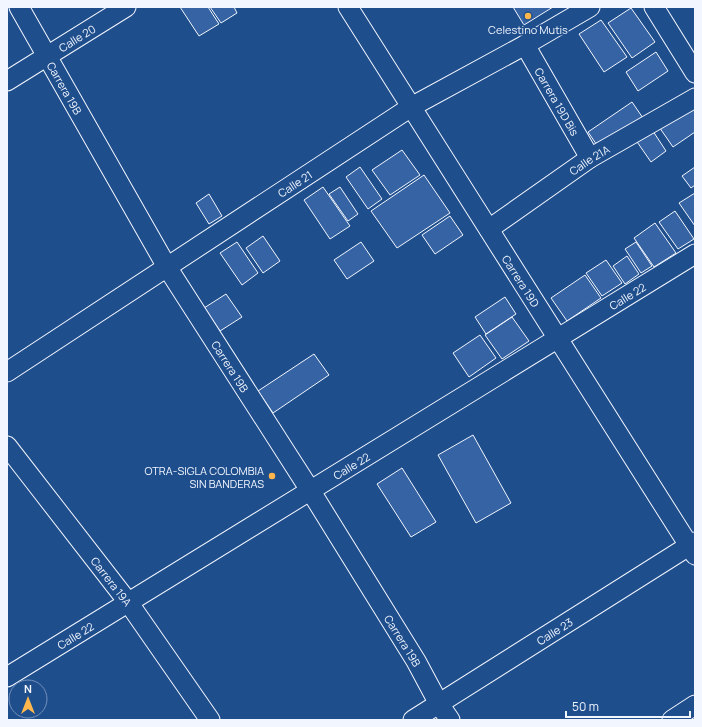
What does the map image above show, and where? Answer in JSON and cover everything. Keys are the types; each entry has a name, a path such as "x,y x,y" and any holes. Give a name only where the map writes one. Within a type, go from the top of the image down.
{"street":[{"name":"Carrera 19B","path":"19,7 167,267 310,490 416,661 439,704 450,720"},
{"name":"Calle 20","path":"7,81 126,7"},
{"name":"Carrera 19D","path":"348,7 693,548"},
{"name":"Calle 21","path":"7,372 411,107 525,45 590,7"},
{"path":"654,7 695,73"},
{"name":"Carrera 19D Bis","path":"525,45 590,158"},
{"name":"Calle 21A","path":"489,229 590,158 695,98"},
{"name":"Calle 22","path":"7,677 695,254"},
{"name":"Carrera 19A","path":"7,446 128,602 210,720"},
{"name":"Calle 23","path":"413,720 693,548"},
{"path":"672,720 695,705"}],"building":[{"path":"180,7 208,7 219,24 199,36"},
{"path":"210,7 234,7 237,13 221,23"},
{"name":"Celestino Mutis","path":"513,7 553,7 524,25"},
{"path":"631,8 655,42 632,58 608,23"},
{"path":"601,20 627,57 604,72 579,34"},
{"path":"656,52 668,71 638,91 626,72"},
{"path":"632,102 645,121 601,151 588,132"},
{"path":"695,107 695,132 673,147 657,124"},
{"path":"649,125 666,151 651,162 633,136"},
{"path":"402,150 420,175 390,195 372,170"},
{"path":"360,167 382,199 368,209 346,177"},
{"path":"695,167 695,185 691,188 682,176"},
{"path":"424,175 450,213 397,248 371,211"},
{"path":"323,187 350,226 330,239 304,200"},
{"path":"340,187 358,214 348,221 329,194"},
{"path":"695,193 695,226 679,203"},
{"path":"209,194 222,216 209,224 196,203"},
{"path":"675,211 694,239 678,249 659,222"},
{"path":"450,216 463,235 435,254 422,235"},
{"path":"655,223 676,253 654,267 634,238"},
{"path":"263,236 280,261 263,273 246,248"},
{"path":"237,242 258,273 242,285 220,253"},
{"path":"361,242 374,261 347,279 334,260"},
{"path":"636,242 652,266 641,273 625,249"},
{"path":"627,256 639,274 625,284 613,266"},
{"path":"606,260 622,283 602,296 586,273"},
{"path":"585,275 601,298 567,321 551,298"},
{"path":"226,294 242,317 220,331 204,308"},
{"path":"505,297 516,314 486,334 475,317"},
{"path":"512,317 529,341 502,359 485,335"},
{"path":"480,335 496,358 469,377 453,353"},
{"path":"314,354 329,375 273,413 258,391"},
{"path":"473,435 511,503 476,523 438,455"},
{"path":"402,468 436,522 411,537 377,484"}],"place":[{"name":"Celestino Mutis","path":"528,16"},
{"name":"OTRA-SIGLA COLOMBIA SIN BANDERAS","path":"272,476"}]}
